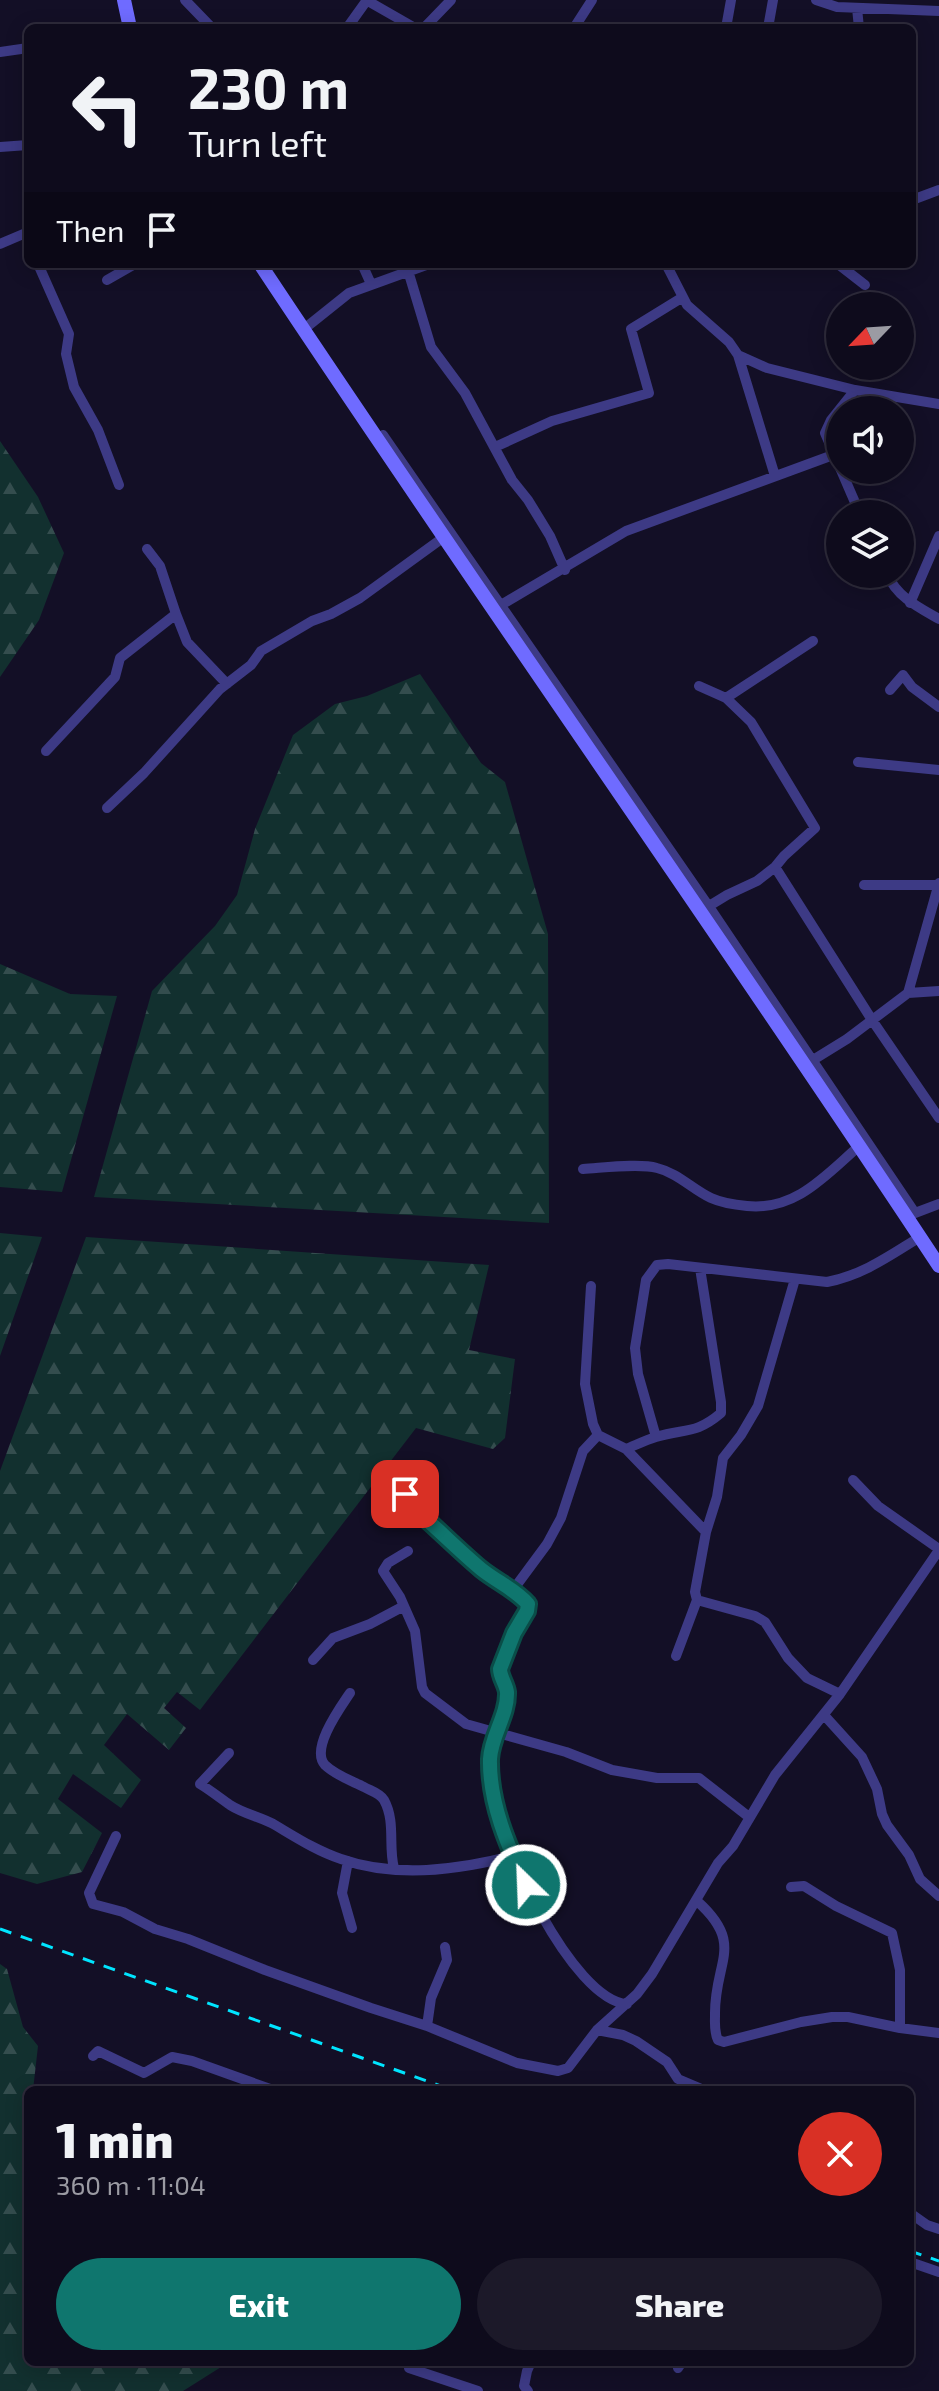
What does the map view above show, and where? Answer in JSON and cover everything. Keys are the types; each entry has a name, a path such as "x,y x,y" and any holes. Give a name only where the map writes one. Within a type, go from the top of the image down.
{"main road":[{"path":"124,0 129,24"},
{"path":"263,268 939,1266"}],"street":[{"path":"131,0 136,24"},
{"path":"185,0 208,24"},
{"path":"350,24 366,0 408,24"},
{"path":"428,24 451,0"},
{"path":"577,24 592,0"},
{"path":"727,24 731,0"},
{"path":"769,24 773,0"},
{"path":"816,0 837,7 939,11"},
{"path":"857,8 859,24"},
{"path":"0,52 24,49"},
{"path":"0,147 24,145"},
{"path":"916,199 939,190"},
{"path":"0,244 24,234"},
{"path":"40,268 69,334 66,354 74,387 98,430 119,485"},
{"path":"107,280 128,268"},
{"path":"271,268 709,906 915,1213 939,1204"},
{"path":"364,268 371,284"},
{"path":"309,325 349,293 406,268 431,347 465,393 512,480 550,536 565,570"},
{"path":"672,268 687,305 729,342 738,355 775,476"},
{"path":"843,268 865,285"},
{"path":"495,447 552,421 649,393 631,329 683,297"},
{"path":"738,355 767,368 855,390 939,404"},
{"path":"850,396 855,390"},
{"path":"501,605 565,570 626,531 826,458"},
{"path":"910,603 939,536"},
{"path":"107,808 227,684 251,665 261,651 360,598 444,537"},
{"path":"147,549 160,566 187,642 227,684"},
{"path":"896,588 910,603 939,619"},
{"path":"46,751 115,677 120,658 176,614"},
{"path":"726,698 813,641"},
{"path":"890,690 903,675 912,687 939,707"},
{"path":"699,686 726,698 751,722 815,828 757,881 709,906"},
{"path":"858,762 939,770"},
{"path":"775,867 872,1020 939,1118"},
{"path":"864,885 939,884 908,993"},
{"path":"813,1060 908,993 939,991"},
{"path":"583,1169 653,1166 671,1172 712,1199 759,1208 785,1203 816,1185 858,1147"},
{"path":"656,1437 638,1374 635,1348 646,1280 657,1265 827,1282 849,1278 870,1268 920,1237"},
{"path":"626,1449 656,1437 694,1430 707,1425 721,1413 700,1268"},
{"path":"676,1656 697,1600 695,1592 723,1458 758,1406 795,1279"},
{"path":"591,1286 585,1384 598,1435 626,1449 706,1532"},
{"path":"513,1590 547,1544 561,1518 583,1451 598,1435"},
{"path":"415,1468 407,1476 405,1484 409,1504 483,1570 528,1604 500,1669 507,1690 490,1759 493,1792 512,1856 536,1904 570,1960 592,1986 624,2008"},
{"path":"116,1836 89,1893 93,1904 123,1912 155,1929 265,1970 427,2026 517,2063 558,2071 568,2068 597,2030 624,2008 652,1974 775,1775 840,1694 939,1550 878,1506 853,1480"},
{"path":"408,1551 388,1563 383,1571 415,1631 425,1693 466,1724 566,1752 612,1770 657,1778 699,1778 749,1817"},
{"path":"697,1600 755,1616 765,1622 788,1658 807,1678 840,1694"},
{"path":"313,1660 333,1638 370,1624 404,1606"},
{"path":"350,1693 328,1730 320,1756 326,1766 376,1792 385,1801 392,1828 391,1858 394,1868"},
{"path":"824,1715 862,1757 877,1789 887,1825 909,1855 920,1879 939,1896"},
{"path":"229,1753 200,1784 246,1814 273,1824 306,1845 348,1861 394,1868 454,1867 485,1864 512,1856"},
{"path":"348,1861 342,1893 352,1928"},
{"path":"791,1887 804,1886 836,1906 892,1933 900,1970 900,2028"},
{"path":"697,1901 720,1925 725,1938 715,2004 715,2034 718,2040 724,2042 832,2017 939,2033"},
{"path":"427,2026 431,1998 447,1960 445,1947"},
{"path":"623,2035 620,2027 624,2008"},
{"path":"597,2030 623,2035 654,2052 667,2062 678,2079 695,2086"},
{"path":"93,2056 98,2051 144,2073 172,2057 262,2086"},
{"path":"914,2216 939,2229"},
{"path":"914,2263 939,2272"},
{"path":"528,2391 524,2386 529,2366"},
{"path":"409,2368 478,2391"}],"green space":[{"path":"0,441 38,497 64,553 39,620 0,677"},
{"path":"420,674 481,763 505,782 548,934 549,1223 94,1197 152,991 215,926 237,895 255,829 293,735 335,704 367,696"},
{"path":"0,964 70,994 117,996 62,1192 0,1187"},
{"path":"0,1233 42,1237 0,1356"},
{"path":"86,1237 489,1265 469,1350 515,1359 505,1438 493,1449 416,1428 200,1710 177,1692 164,1708 186,1728 169,1750 127,1714 104,1745 141,1780 121,1808 73,1774 58,1799 102,1833 82,1872 37,1884 0,1873 0,1471"},
{"path":"0,1964 7,1969 23,2027 38,2046 33,2086 24,2086 24,2366 223,2366 183,2391 0,2391"}],"railway":[{"path":"0,1929 441,2086"},
{"path":"914,2252 939,2261"}],"route":[{"path":"405,1494 409,1504 459,1550 520,1594 528,1604 500,1669 507,1690 490,1759 499,1816 512,1856 526,1885"}]}
